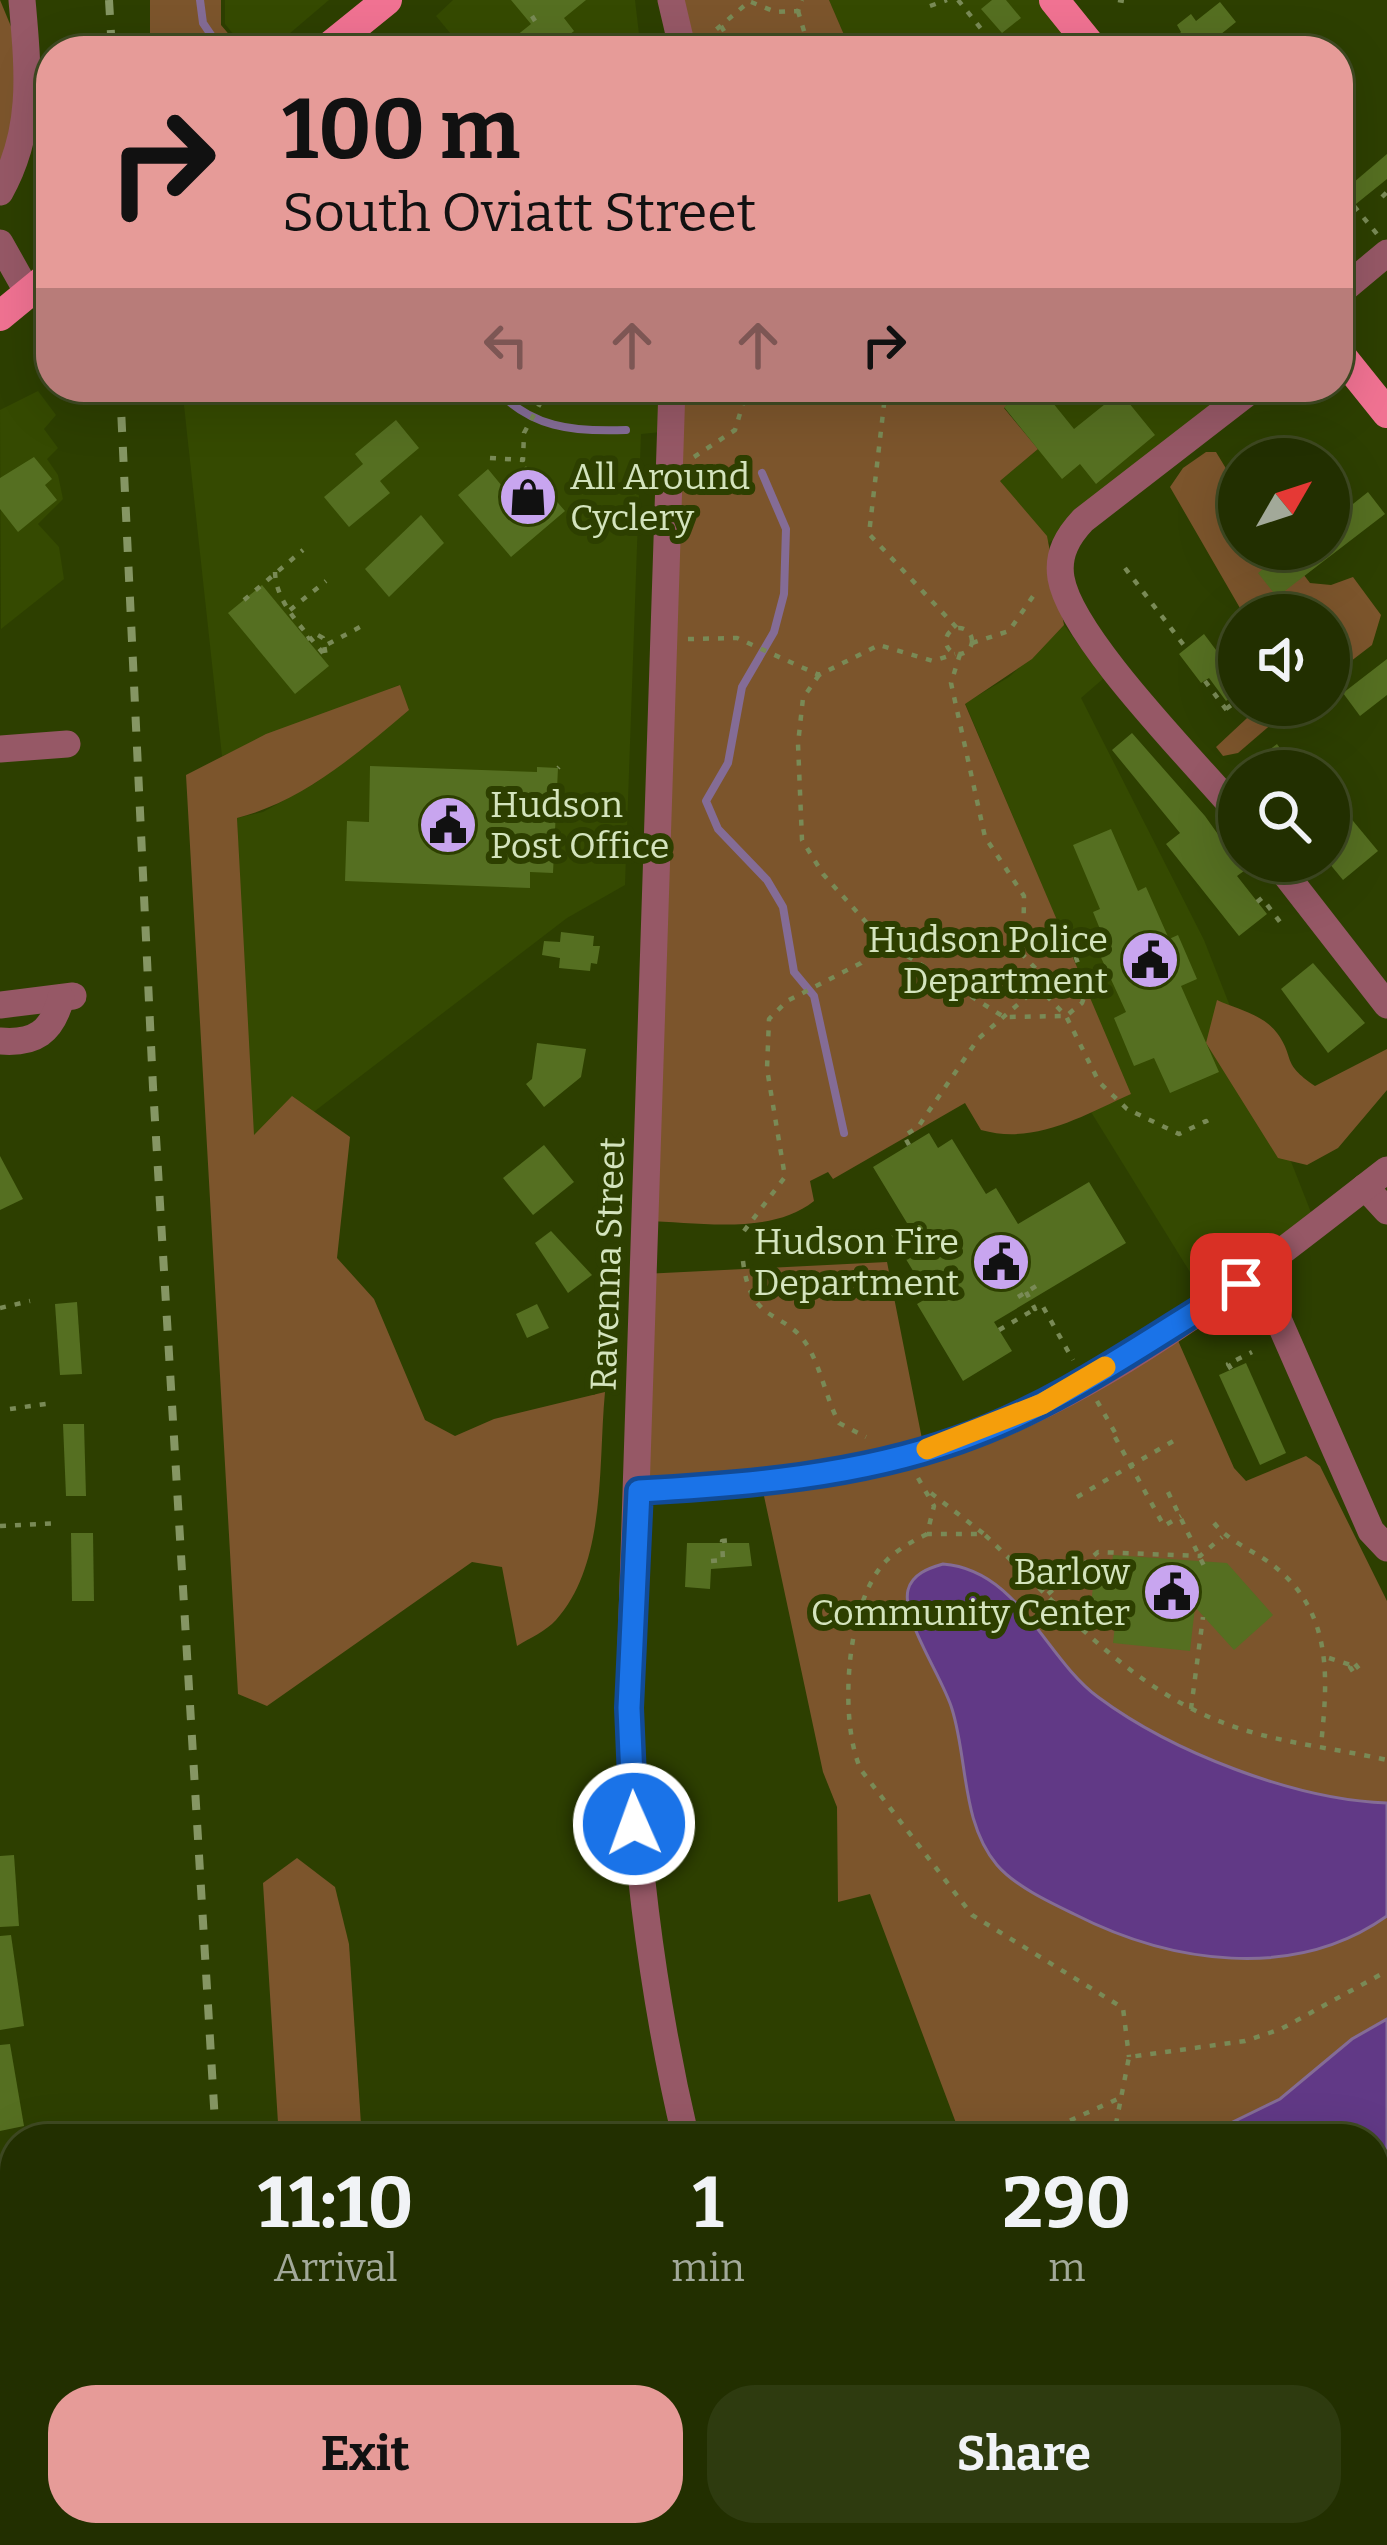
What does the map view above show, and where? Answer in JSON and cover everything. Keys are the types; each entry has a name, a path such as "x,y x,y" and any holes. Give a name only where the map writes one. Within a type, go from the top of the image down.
{"main road":[{"path":"343,36 387,0"},
{"path":"1054,0 1083,36"},
{"path":"0,316 36,286"},
{"path":"1353,371 1387,413"}],"street":[{"path":"671,0 683,36"},
{"path":"0,193 23,137 29,89 26,9"},
{"path":"0,243 36,279"},
{"path":"1353,281 1387,250"},
{"name":"Ravenna Street","path":"672,402 629,1708 634,1824 648,1953 683,2124"},
{"path":"1218,789 1118,672 1068,601 1065,546 1237,402"},
{"path":"0,749 68,744"},
{"path":"1291,882 1387,1005"},
{"path":"0,1005 69,997 44,1034 21,1043 0,1041"},
{"path":"639,1491 725,1487 828,1472 959,1440 1042,1404 1257,1271 1376,1179 1387,1211"},
{"path":"1257,1271 1371,1531 1387,1548"}],"path":[{"path":"802,0 798,11 806,36"},
{"path":"930,6 947,0"},
{"path":"958,0 987,36"},
{"path":"708,36 750,1 776,12 798,11"},
{"path":"721,26 727,36"},
{"path":"1354,206 1387,250"},
{"path":"490,458 523,460 526,429 540,402"},
{"path":"671,458 706,454 723,443 735,430 743,402"},
{"path":"884,402 869,534 956,628 968,631 972,643"},
{"path":"1065,546 1009,631 933,661 879,645 819,675 802,698 798,744 802,840 823,874 882,940 1004,1017 1066,1016 1082,1003 1087,989 1074,952 1095,944"},
{"path":"244,600 303,550"},
{"path":"1125,568 1186,648"},
{"path":"275,572 281,603 325,658 328,644"},
{"path":"290,610 326,581"},
{"path":"309,637 328,644 359,627"},
{"path":"956,628 945,640 957,654"},
{"path":"737,638 819,675"},
{"path":"957,654 951,683 985,837 1024,896 1024,955 1036,969 1039,987 1066,1016 1090,1070 1127,1109 1179,1134 1207,1121 1210,1130"},
{"path":"1205,681 1218,699"},
{"path":"1258,902 1262,898 1283,926"},
{"path":"744,1231 785,1177 767,1070 769,1019 787,1000 840,977 882,940"},
{"path":"939,979 947,972"},
{"path":"909,1145 904,1136 918,1127 978,1039 1039,987"},
{"path":"743,1261 746,1287 759,1309 810,1351 839,1424 871,1438"},
{"path":"1018,1297 1038,1285"},
{"path":"0,1307 30,1301"},
{"path":"999,1330 1035,1309"},
{"path":"1231,1370 1228,1364 1252,1352"},
{"path":"10,1409 52,1403"},
{"path":"1115,1437 1165,1526 1181,1516"},
{"path":"1077,1497 1175,1440"},
{"path":"914,1473 1142,1681 1191,1709 1280,1741 1387,1760"},
{"path":"1168,1492 1206,1570"},
{"path":"927,1534 931,1493"},
{"path":"0,1526 59,1522"},
{"path":"1214,1523 1296,1588 1319,1628 1327,1658 1321,1745"},
{"path":"984,1534 927,1534 885,1562 868,1588 855,1633 847,1716 850,1747 861,1770 972,1916 1123,2008 1129,2057 1116,2124"},
{"path":"1048,1594 1098,1552 1200,1556 1224,1535"},
{"path":"711,1561 723,1560 722,1541 734,1540"},
{"path":"1191,1709 1203,1617"},
{"path":"1076,1622 1116,1623"},
{"path":"1327,1658 1351,1665"},
{"path":"1129,2057 1263,2035 1387,1971"},
{"path":"1062,2124 1122,2097"}],"shaded area":[{"path":"0,0 17,41 23,137 0,192"},
{"path":"150,0 221,0 221,25 230,36 150,36"},
{"path":"225,0 329,0 287,36 235,36 225,24"},
{"path":"453,0 635,0 639,36 453,36 436,16"},
{"path":"671,0 829,0 845,36 679,36"},
{"path":"829,0 1051,0 1079,36 845,36"},
{"path":"36,392 36,402 46,402 56,415 44,429 58,448 47,459 58,475 63,499 38,524 59,547 64,579 1,629 0,410"},
{"path":"184,402 672,402 671,431 641,434 625,885 567,918 251,1160 237,818 263,812 315,783 409,710 399,685 222,756"},
{"path":"672,402 1011,402 1004,408 1038,449 1000,481 1047,536 1064,625 1032,659 965,704 1131,1094 1058,1126 1020,1134 981,1130 965,1103 833,1179 828,1172 810,1181 814,1201 796,1212 755,1223 645,1221"},
{"path":"1017,402 1219,402 1049,543 1000,481 1038,449"},
{"path":"1206,452 1218,455 1218,570 1300,570 1310,583 1331,585 1353,577 1381,615 1372,645 1350,662 1350,594 1232,594 1170,487 1183,468"},
{"path":"1064,625 1104,678 1081,698 1204,940 1314,1220 1206,1298 1091,1112 1130,1094 965,703 1009,677"},
{"path":"400,685 409,710 369,743 307,788 237,818 254,1135 292,1096 350,1137 337,1258 374,1299 425,1420 455,1436 494,1419 605,1392 597,1512 584,1570 572,1597 556,1620 538,1634 517,1646 502,1567 472,1562 267,1706 238,1694 186,775 266,734"},
{"path":"1238,726 1270,726 1242,750 1216,747"},
{"path":"1217,1000 1271,1026 1293,1066 1315,1086 1387,1049 1387,1090 1338,1148 1307,1165 1278,1158 1206,1043"},
{"path":"887,1262 924,1449 1172,1327 1234,1468 1246,1481 1306,1456 1320,1466 1387,1601 1387,2124 956,2124 870,1894 838,1902 837,1807 823,1772 761,1482 639,1491 643,1274"},
{"path":"943,1564 992,1582 1029,1618 1079,1680 1161,1736 1275,1783 1387,1803 1387,1916 1351,1937 1312,1950 1232,1958 1191,1954 1111,1931 1013,1880 997,1865 977,1830 952,1709 911,1616 910,1584 922,1572"},
{"path":"297,1858 335,1887 349,1944 361,2124 278,2124 263,1883"},
{"path":"1387,2019 1387,2124 1229,2124 1280,2099 1352,2039"}],"building":[{"path":"511,0 586,0 564,18 574,31 568,36 516,36 531,24"},
{"path":"992,0 1006,0 1021,18 1002,33 981,9"},
{"path":"1220,2 1236,22 1219,36 1178,36 1177,25 1191,14 1196,21"},
{"path":"1387,154 1387,179 1353,206 1353,183"},
{"path":"1010,402 1052,402 1074,429 1108,402 1128,402 1155,435 1096,484 1080,464 1062,479 1004,407"},
{"path":"396,420 419,448 380,481 390,493 349,527 324,497 363,464 355,454"},
{"path":"34,457 52,479 45,485 57,500 18,532 0,509 0,478"},
{"path":"526,466 565,511 511,557 458,495 488,469 502,486"},
{"path":"1368,492 1385,514 1350,541 1350,506"},
{"path":"421,515 444,543 389,597 365,569"},
{"path":"1312,570 1281,594 1275,594 1258,573"},
{"path":"262,585 329,666 295,694 228,613"},
{"path":"1204,634 1218,653 1218,690 1209,678 1201,683 1179,654"},
{"path":"1387,659 1387,695 1360,716 1350,702 1350,688"},
{"path":"1132,733 1218,834 1218,882 1242,882 1267,914 1239,936 1166,844 1180,833 1112,750"},
{"path":"370,766 537,772 537,767 558,768 553,873 530,872 530,888 345,881 347,821 369,822"},
{"path":"1350,817 1378,851 1350,874"},
{"name":"Hudson Police Department","path":"1111,829 1138,891 1146,887 1169,939 1178,935 1197,979 1181,986 1219,1072 1170,1093 1154,1058 1134,1066 1114,1018 1126,1012 1092,938 1102,934 1093,912 1100,909 1073,845"},
{"path":"561,932 594,936 593,946 600,946 597,964 591,963 590,971 559,968 560,958 542,955 544,941 560,942"},
{"path":"1313,963 1365,1023 1328,1053 1281,989"},
{"path":"537,1043 586,1049 581,1077 544,1107 526,1084 532,1079"},
{"name":"Hudson Fire Department","path":"929,1133 938,1148 952,1139 986,1194 996,1188 1018,1224 1089,1182 1126,1243 994,1322 1012,1351 963,1381 917,1304 929,1297 890,1233 907,1223 873,1167"},
{"path":"544,1145 574,1182 533,1215 503,1178"},
{"path":"0,1156 23,1199 0,1210"},
{"path":"551,1231 592,1275 568,1293 535,1243"},
{"path":"77,1302 82,1374 60,1375 55,1304"},
{"path":"537,1304 549,1328 527,1338 516,1314"},
{"path":"1246,1363 1286,1453 1260,1465 1219,1375"},
{"path":"63,1424 84,1424 86,1496 66,1496"},
{"path":"71,1533 93,1533 94,1601 72,1601"},
{"path":"687,1543 749,1543 752,1566 711,1569 710,1589 685,1587"},
{"name":"Barlow Community Center","path":"1113,1555 1227,1563 1273,1615 1234,1650 1195,1607 1190,1651 1113,1643 1116,1616 1090,1613 1096,1561 1112,1563"},
{"path":"14,1855 19,1926 0,1927 0,1856"},
{"path":"11,1935 24,2026 0,2030 0,1936"},
{"path":"10,2044 24,2124 0,2124 0,2045"}],"waterway":[{"path":"200,0 203,23 212,36"},
{"path":"509,402 554,425 626,430"},
{"path":"762,473 786,529 784,594 774,632 742,687 728,763 706,801 718,829 767,880 783,907 794,972 814,996 844,1133"}],"railway":[{"path":"109,0 111,36"},
{"path":"121,402 153,1087 215,2124"}],"slow traffic":[{"path":"927,1449 1042,1404 1105,1367"}],"place":[{"name":"All Around Cyclery","path":"528,497"},
{"name":"Hudson Post Office","path":"448,825"},
{"name":"Hudson Police Department","path":"1150,960"},
{"name":"Hudson Fire Department","path":"1001,1262"},
{"name":"Barlow Community Center","path":"1172,1592"}],"route":[{"path":"634,1824 629,1708 639,1491 725,1487 828,1472 959,1440 1042,1404 1241,1284"}]}
